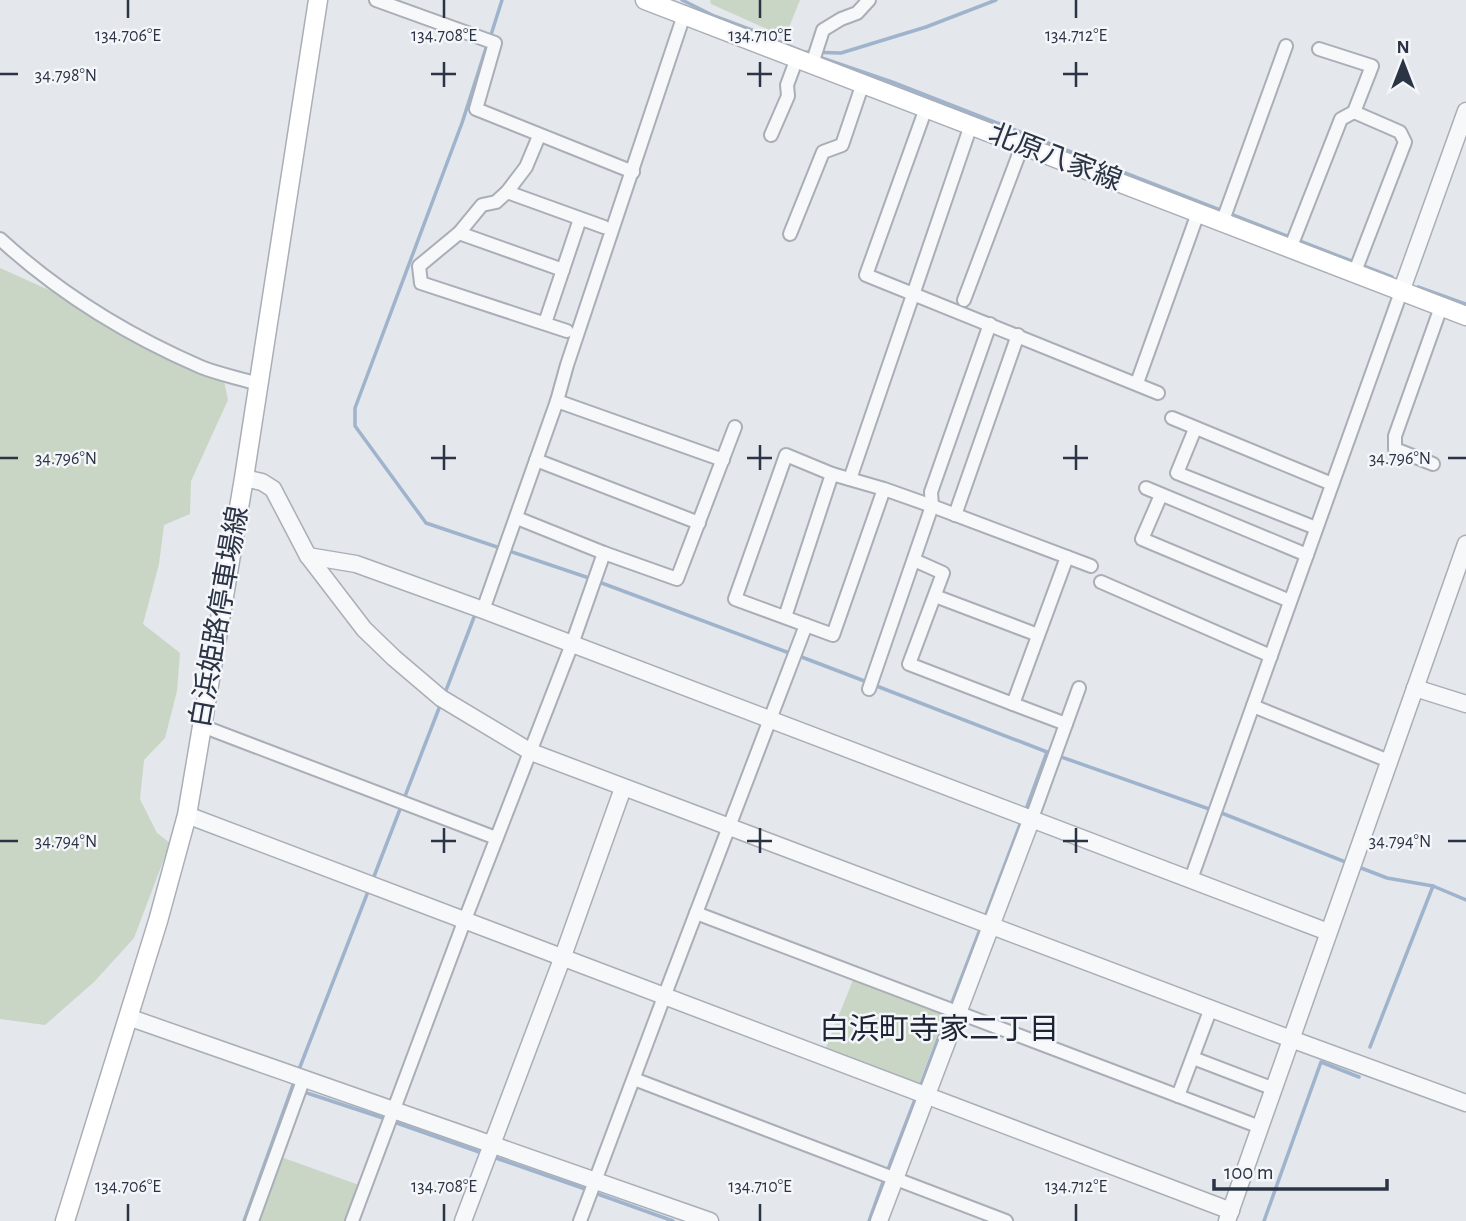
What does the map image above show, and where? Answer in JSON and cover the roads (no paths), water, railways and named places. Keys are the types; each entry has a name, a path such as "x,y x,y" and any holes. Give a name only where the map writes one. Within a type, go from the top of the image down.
{"main road":[{"name":"白浜姫路停車場線","path":"65,1221 187,815 244,478 318,0"},
{"name":"北原八家線","path":"651,1 684,15 809,56 863,83 1198,213 1225,214 1357,267 1401,292 1466,316"}],"street":[{"path":"376,0 495,43 476,109 633,172"},
{"path":"771,135 788,96 787,85 809,56 823,30 857,13 869,0"},
{"path":"483,610 557,401 684,15"},
{"path":"1225,214 1286,46"},
{"path":"1293,241 1341,119 1354,112 1372,66 1319,49"},
{"path":"790,234 822,152 842,145 863,83"},
{"path":"926,108 866,275 1158,393"},
{"path":"1191,879 1466,111"},
{"path":"1354,112 1400,132 1405,142 1357,267"},
{"path":"850,479 971,125"},
{"path":"539,136 526,167 507,192 496,202 482,205 458,233 419,266 421,283 567,331"},
{"path":"964,300 1022,146"},
{"path":"507,192 604,227"},
{"path":"1136,383 1198,213"},
{"path":"544,323 580,219"},
{"path":"458,233 563,270"},
{"path":"0,239 25,262 99,316 202,367 258,384"},
{"path":"1433,464 1395,449 1395,436 1441,307"},
{"path":"869,690 932,506 930,492 990,324"},
{"path":"954,515 1018,335"},
{"path":"557,401 723,460"},
{"path":"1172,418 1332,484"},
{"path":"517,519 677,579 735,426"},
{"path":"1195,429 1177,473 1317,528"},
{"path":"884,489 832,635 735,599 786,455 832,474 884,489 932,506 1091,566"},
{"path":"536,460 699,523"},
{"path":"785,617 832,474"},
{"path":"244,478 262,482 273,489 308,556 364,629 394,659 442,698 531,752 1466,1103"},
{"path":"1146,488 1307,555"},
{"path":"1161,495 1142,539 1290,601"},
{"path":"187,815 925,1096 1229,1216 1466,544"},
{"path":"352,1221 572,644 604,553"},
{"path":"308,556 356,564 483,610 1328,932"},
{"path":"1013,704 1067,557"},
{"path":"914,560 943,573 909,664 1066,724"},
{"path":"1101,582 1271,656"},
{"path":"935,596 1038,635"},
{"path":"580,1221 806,625"},
{"path":"879,1221 888,1176 925,1096 1079,688"},
{"path":"1415,688 1466,704"},
{"path":"1253,706 1389,761"},
{"path":"202,726 496,838"},
{"path":"463,1221 623,788"},
{"path":"696,913 1260,1127"},
{"path":"1178,1096 1211,1008"},
{"path":"128,1017 298,1076 392,1117 491,1144 710,1221"},
{"path":"1194,1058 1273,1089"},
{"path":"252,1221 298,1094 298,1076"},
{"path":"634,1079 1006,1221"}],"waterway":[{"path":"490,38 502,0"},
{"path":"682,0 714,16 801,51"},
{"path":"804,52 841,53 926,27 996,0"},
{"path":"487,45 462,123 355,408 355,426 426,523 592,579"},
{"path":"819,57 892,82 1354,262"},
{"path":"1361,265 1392,277"},
{"path":"1418,287 1466,304"},
{"path":"599,582 792,654"},
{"path":"445,693 476,612"},
{"path":"799,656 867,682"},
{"path":"874,685 1047,752 1212,810"},
{"path":"373,879 441,703"},
{"path":"1025,812 1047,752"},
{"path":"1219,812 1348,863"},
{"path":"985,917 1022,819"},
{"path":"1356,866 1387,878 1433,886 1466,900"},
{"path":"1370,1047 1433,886"},
{"path":"298,1072 369,889"},
{"path":"951,1005 981,927"},
{"path":"920,1087 948,1012"},
{"path":"1264,1221 1321,1062 1359,1077"},
{"path":"244,1221 294,1082"},
{"path":"301,1091 386,1119"},
{"path":"887,1172 916,1097"},
{"path":"394,1122 482,1153"},
{"path":"493,1157 588,1190"},
{"path":"869,1221 884,1179"},
{"path":"595,1193 673,1221"}],"district":[{"name":"白浜町寺家二丁目","path":"939,1030"}]}
